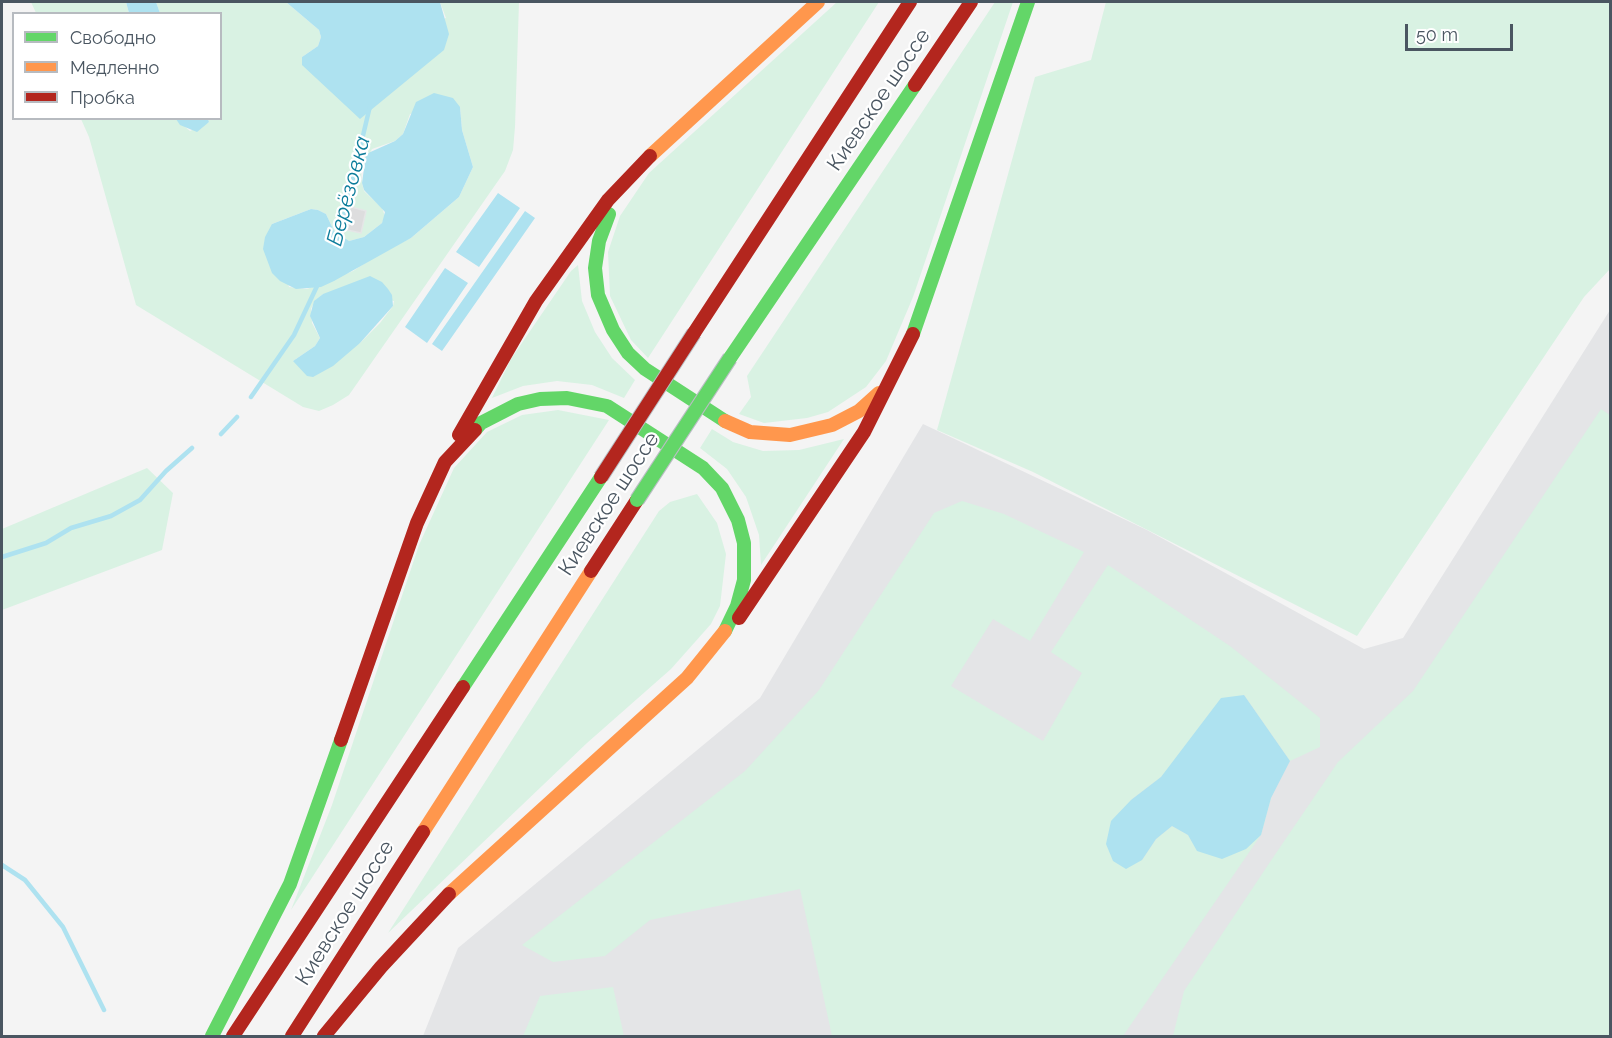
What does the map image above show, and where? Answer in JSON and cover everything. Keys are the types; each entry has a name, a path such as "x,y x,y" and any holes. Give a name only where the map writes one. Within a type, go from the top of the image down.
{"main road":[{"path":"212,1036 294,873 417,523 445,462 489,379 536,301 608,200 650,156 818,2"},
{"name":"Киевское шоссе","path":"233,1036 910,2"},
{"name":"Киевское шоссе","path":"292,1036 730,358 971,2"},
{"path":"324,1036 365,985 439,903 687,678 753,600 864,432 896,373 918,322 1028,2"},
{"path":"650,156 608,215 599,241 595,268 602,307 620,342 639,364 728,423 750,432 769,435 790,435 832,425 868,404 896,373"},
{"path":"445,462 481,423 518,404 540,399 567,398 613,409 709,472 734,512 743,535 745,570 739,599 722,638"}],"shaded area":[{"path":"1610,310 1610,1036 423,1036 458,948 760,698 923,424 1147,530 1364,649 1403,638"}],"green space":[{"path":"31,2 126,2 129,12 36,12"},
{"path":"156,2 286,2 319,30 321,37 318,46 302,57 446,18 440,2 519,2 515,127 513,150 505,171 349,395 319,411 303,407 136,305 89,137 81,120 177,120 190,131 209,122 208,120 222,120 222,12 160,12","holes":["460,107 462,130 473,167 459,197 411,238 382,252 353,271 307,289 289,287 272,224 311,209 326,214 334,231 343,239 349,241 364,237 382,223 385,216 382,208 364,191 362,183 361,171 372,149 395,141 403,134 410,114","348,207 366,211 361,233 343,229","323,294 394,301 393,306 380,323 360,343 293,361 315,346 320,338 312,323 311,309 315,301"]},
{"path":"837,2 879,2 648,358 631,340 610,296 608,252 620,216 649,173"},
{"path":"995,2 1013,2 913,297 886,361 866,387 828,412 807,418 764,423 739,414 751,397 747,376"},
{"path":"1106,2 1610,2 1610,269 1584,297 1357,636 1033,472 937,430 1035,77 1091,60"},
{"path":"578,265 582,301 595,332 612,358 635,380 624,398 592,385 557,381 523,386 492,398 511,359 571,271"},
{"path":"1601,409 1610,415 1610,1036 1173,1036 1184,991 1338,762 1413,691"},
{"path":"558,410 609,420 291,910 332,805 419,545 454,468 487,432 522,415"},
{"path":"712,429 733,442 763,451 799,450 844,439 761,565 759,535 746,497 727,469 700,448"},
{"path":"147,468 173,493 162,550 2,610 2,529"},
{"path":"697,494 717,523 726,554 720,606 711,624 671,669 587,743 388,933 659,511 670,502"},
{"path":"962,501 1004,514 1084,552 1030,641 993,619 951,686 1043,741 1082,673 1051,652 1108,565 1230,646 1320,718 1320,747 1290,761 1244,695 1161,777 1131,800 1142,860 1156,839 1172,826 1188,835 1198,851 1271,798 1261,835 1123,1036 832,1036 800,889 650,920 605,956 553,962 522,945 745,771 819,690 934,513"},
{"path":"613,987 624,1036 523,1036 540,996"}],"water":[{"path":"126,2 156,2 160,12 129,12"},
{"path":"286,2 440,2 449,34 444,50 360,119 302,65 302,57 318,46 321,37 319,30"},
{"path":"434,93 453,98 460,107 462,130 473,167 459,197 411,238 334,281 321,287 296,289 280,281 272,273 263,249 265,237 272,224 311,209 318,210 326,214 334,231 349,241 364,237 382,223 385,212 364,190 362,183 366,154 395,141 403,134 416,102"},
{"path":"177,120 208,120 209,122 197,132 180,125"},
{"path":"498,193 520,208 479,267 456,252"},
{"path":"525,211 535,218 442,351 432,344"},
{"path":"445,268 468,283 427,343 405,327"},
{"path":"370,276 382,282 388,289 392,295 393,306 360,343 333,366 313,377 307,376 293,361 315,346 320,338 310,316 314,301 323,294"},
{"path":"1244,695 1290,761 1271,798 1261,835 1246,849 1222,859 1197,851 1188,835 1172,826 1156,839 1142,860 1126,869 1113,861 1106,844 1111,821 1131,800 1161,777 1221,698"}],"building":[{"path":"348,206 366,211 361,233 343,229"}],"waterway":[{"name":"Берёзовка","path":"338,241 370,106"},
{"name":"Берёзовка","path":"251,397 294,335 318,284"},
{"path":"221,434 237,417"},
{"name":"Берёзовка","path":"2,557 46,543 71,528 111,516 140,500 166,471 192,448"},
{"path":"2,865 25,880 63,927 104,1010"}],"traffic: fast":[{"path":"913,334 1028,2"},
{"path":"730,358 915,85"},
{"path":"609,214 599,241 595,268 598,295 613,330 628,353 645,369 725,421"},
{"path":"637,500 730,358"},
{"path":"475,430 481,423 518,404 540,399 567,398 607,406 703,468 722,488 738,520 744,543 744,580 737,606 725,631"},
{"path":"463,687 601,477"},
{"path":"212,1036 290,884 341,740"}],"traffic: slow":[{"path":"650,156 818,2"},
{"path":"725,421 750,432 790,435 832,425 859,411 879,393"},
{"path":"423,832 591,571"},
{"path":"449,894 687,678 725,631"}],"traffic: jam":[{"path":"694,333 910,2"},
{"path":"915,85 971,2"},
{"path":"459,435 536,301 608,200 650,156"},
{"path":"601,477 694,333"},
{"path":"739,618 864,432 913,334"},
{"path":"341,740 417,523 445,462 475,430"},
{"path":"591,571 637,500"},
{"path":"233,1036 463,687"},
{"path":"292,1036 423,832"},
{"path":"324,1036 381,967 449,894"}]}
